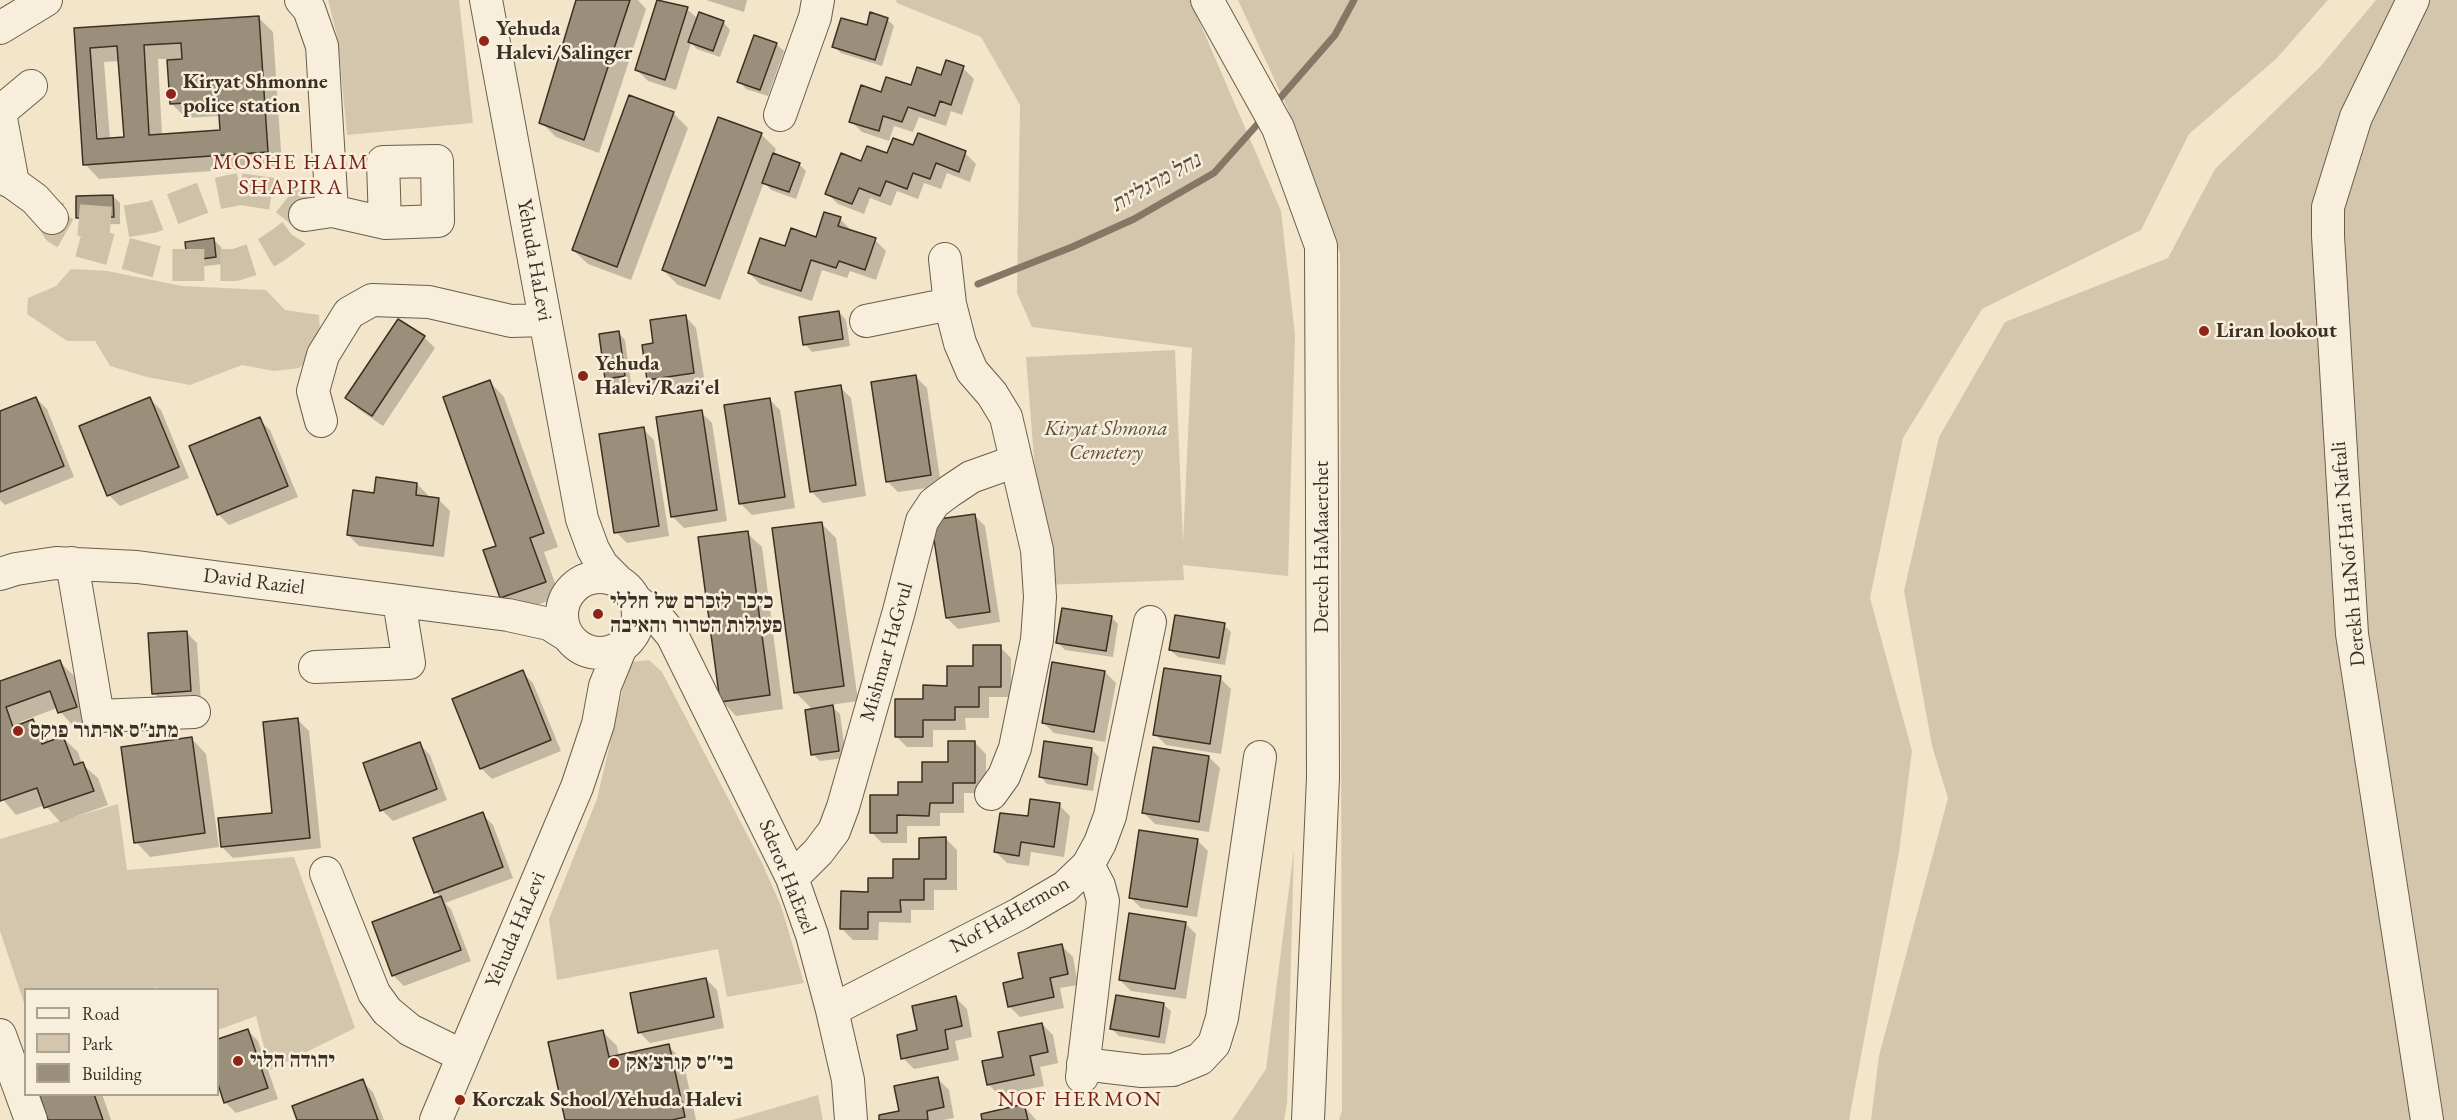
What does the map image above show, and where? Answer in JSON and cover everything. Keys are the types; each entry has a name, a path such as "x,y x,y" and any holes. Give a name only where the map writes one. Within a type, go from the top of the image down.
{"street":[{"path":"0,3 6,0"},
{"path":"0,28 46,0"},
{"path":"301,0 309,9 322,46 318,213 385,223"},
{"name":"Yehuda HaLevi","path":"486,0 582,519 602,566 627,591"},
{"path":"780,115 815,17 818,0"},
{"name":"Derech HaMaaerchet","path":"1207,0 1278,128 1321,246 1323,778 1308,1120"},
{"name":"Derekh HaNof Hari Naftali","path":"2413,0 2356,117 2328,207 2328,236 2352,634 2427,1120"},
{"path":"31,86 0,112 7,180 35,199 52,218"},
{"path":"945,259 950,304 960,343 972,371 992,394 1006,417 1037,550 1040,597 1037,639 1015,748 1004,776 991,794"},
{"path":"321,421 313,392 323,355 349,313 372,300 429,302 511,321 545,320"},
{"path":"866,321 950,304"},
{"name":"Mishmar HaGvul","path":"792,878 818,852 834,831 843,807 922,521 934,504 971,477 1016,461"},
{"name":"Yehuda HaLevi","path":"570,593 582,550 582,519"},
{"name":"David Raziel","path":"0,574 16,569 56,563 137,567 508,615 549,624 571,639"},
{"path":"72,563 98,716 194,711"},
{"path":"625,643 636,627 638,615 627,591 610,579 585,580 570,593 562,619 571,639 584,650 596,653 609,652 649,633 671,641 679,649"},
{"name":"Sderot HaEtzel","path":"627,591 667,627 792,878 812,936 832,1010 848,1080 851,1120"},
{"name":"David Raziel","path":"508,615 553,605 570,593"},
{"path":"315,667 409,663 399,601"},
{"name":"Nof HaHermon","path":"832,1010 1019,914 1065,887 1088,865 1100,843 1110,816 1150,622"},
{"name":"Yehuda HaLevi","path":"571,639 587,667 593,691 593,739"},
{"name":"Yehuda HaLevi","path":"436,1120 576,787 593,739 605,686 625,643"},
{"path":"1088,865 1099,886 1103,901 1083,1071 1173,1070 1200,1059 1214,1044 1222,1018 1260,758"},
{"path":"326,873 374,993 387,1011 410,1030 463,1056"},
{"path":"10,1044 27,1119"}],"green space":[{"path":"328,0 459,0 473,123 347,135 338,40"},
{"name":"Kiryat Shmona Cemetery","path":"896,0 1190,0 1281,211 1295,335 1288,576 1183,565 1184,580 1044,585 1026,357 1175,350 1183,543 1192,348 1032,327 1017,293 1020,105 981,37 897,3"},
{"path":"1238,0 2328,0 2276,59 2189,134 2141,230 1982,309 1903,438 1870,598 1912,751 1899,852 1849,1120 1339,1120 1342,1111 1340,253 1287,107"},
{"path":"2376,0 2457,0 2457,1120 1871,1120 1879,1056 1948,798 1932,746 1904,591 1939,437 2005,322 2168,258 2215,169 2320,67"},
{"path":"71,269 107,271 182,286 266,290 285,310 319,315 321,350 299,368 274,371 242,365 190,385 147,377 110,366 95,341 67,341 27,314 28,298 56,286"},
{"path":"649,660 662,672 762,863 781,906 804,983 727,997 718,949 557,980 549,919 597,799 629,662"},
{"path":"118,804 127,870 294,857 355,1028 270,1070 256,1016 219,1030 219,988 24,988 24,1003 0,931 0,839"},
{"path":"1294,849 1287,1104 1284,1120 1232,1120 1266,1069"},
{"path":"818,1095 823,1120 733,1120"}],"building":[{"path":"576,0 630,0 584,140 539,123"},
{"path":"657,0 688,7 665,80 635,70"},
{"path":"699,12 724,21 713,51 688,42"},
{"path":"870,12 888,18 875,60 832,47 841,18 867,25"},
{"path":"259,16 268,152 83,165 74,28","holes":["181,43 182,59 167,60 170,104 218,101 220,130 149,135 144,45","117,46 124,137 97,139 90,48"]},
{"path":"754,35 777,43 760,90 737,82"},
{"path":"946,60 964,66 951,105 940,101 935,116 908,107 902,122 883,116 879,131 849,122 861,85 881,92 886,77 911,85 917,67 941,75"},
{"path":"629,95 674,112 617,267 572,250"},
{"path":"718,117 762,133 705,286 662,270"},
{"path":"918,133 966,151 959,172 936,163 930,179 913,173 907,189 886,181 880,196 859,188 852,204 825,194 841,153 861,161 867,146 887,153 893,138 913,145"},
{"path":"773,153 800,163 789,192 762,183"},
{"path":"113,195 114,217 76,218 76,196"},
{"path":"824,212 841,217 838,226 876,238 865,270 839,261 836,268 811,260 801,291 748,273 760,238 785,246 791,228 816,237"},
{"path":"214,238 216,257 187,261 185,242"},
{"path":"839,311 843,339 803,345 799,317"},
{"path":"686,315 694,373 647,380 642,345 653,343 650,320"},
{"path":"398,319 425,336 372,416 345,398"},
{"path":"619,331 625,376 605,379 599,334"},
{"path":"916,375 931,475 886,482 871,382"},
{"path":"490,380 544,533 530,538 546,582 500,598 483,550 496,546 443,397"},
{"path":"841,385 856,485 810,492 795,392"},
{"path":"36,397 64,466 0,492 0,411"},
{"path":"150,397 179,467 107,496 79,426"},
{"path":"770,398 785,497 739,504 724,405"},
{"path":"702,410 717,510 671,517 656,417"},
{"path":"260,417 288,486 217,515 189,446"},
{"path":"644,427 659,526 614,533 599,434"},
{"path":"376,477 417,483 416,495 439,498 433,546 347,535 353,490 374,493"},
{"path":"975,514 990,612 946,618 931,520"},
{"path":"822,522 844,686 794,693 772,528"},
{"path":"748,531 770,695 720,702 698,537"},
{"path":"1062,608 1112,616 1106,651 1056,643"},
{"path":"1175,615 1225,623 1219,658 1169,650"},
{"path":"187,631 191,691 152,694 148,633"},
{"path":"973,645 1001,645 1001,687 979,687 979,707 955,707 955,720 923,720 923,737 895,737 895,699 923,699 923,685 947,686 947,666 973,666"},
{"name":"מתנ\"ס ארתור פוקס","path":"60,660 77,707 58,713 50,691 6,707 13,727 33,719 42,744 63,736 74,765 83,762 94,791 44,808 37,788 0,801 0,681"},
{"path":"1052,662 1105,671 1094,732 1042,723"},
{"path":"1164,668 1221,676 1210,744 1153,735"},
{"path":"523,670 551,740 480,769 452,699"},
{"path":"833,705 839,751 811,755 805,710"},
{"path":"298,718 310,838 221,847 218,818 272,813 263,722"},
{"path":"192,737 205,833 134,843 121,747"},
{"path":"948,741 975,741 975,783 953,783 953,803 930,803 929,816 897,815 897,833 870,833 870,795 898,795 898,782 922,782 922,762 948,762"},
{"path":"1044,741 1092,748 1087,785 1039,777"},
{"path":"420,742 437,789 380,811 363,763"},
{"path":"1153,747 1209,756 1199,822 1142,813"},
{"path":"1030,799 1060,803 1054,847 1021,842 1019,856 994,852 1000,813 1028,816"},
{"path":"483,812 503,867 434,893 413,838"},
{"path":"1139,830 1198,839 1187,907 1129,898"},
{"path":"946,837 946,879 924,879 924,900 900,900 901,912 868,912 868,929 840,929 841,891 868,892 868,878 893,878 893,859 919,859 919,838"},
{"path":"441,896 461,950 392,976 372,922"},
{"path":"1129,913 1186,922 1175,989 1119,980"},
{"path":"1062,944 1068,974 1050,978 1054,997 1008,1007 1003,983 1023,978 1018,953"},
{"path":"706,978 714,1017 638,1033 630,993"},
{"path":"1116,995 1164,1003 1159,1037 1110,1029"},
{"path":"956,996 962,1026 945,1030 948,1049 901,1059 897,1035 917,1030 912,1006"},
{"path":"1042,1023 1048,1052 1030,1056 1034,1075 987,1085 982,1061 1003,1057 998,1032"},
{"name":"יהודה הלוי","path":"248,1029 268,1088 224,1103 219,1087 219,1039"},
{"path":"603,1030 609,1057 669,1044 685,1117 672,1120 565,1120 548,1042"},
{"path":"938,1077 944,1107 927,1111 928,1120 879,1120 879,1115 899,1111 894,1086"},
{"path":"363,1079 378,1120 297,1120 292,1106"},
{"path":"40,1096 95,1096 103,1120 48,1120"},
{"path":"1024,1104 1028,1120 982,1120 981,1114"}],"waterway":[{"name":"נחל מרגליות","path":"1274,105 1335,35 1354,0"},
{"name":"נחל מרגליות","path":"978,284 1072,247 1134,219 1214,173 1263,118"}],"tunnel":[{"path":"240,189 280,195 305,215 292,235 274,248 257,258 235,265 169,265 79,241 58,229 52,218 116,223 152,217 210,195 240,189"}],"place":[{"name":"Yehuda Halevi/Salinger","path":"484,41"},
{"name":"Kiryat Shmonne police station","path":"171,94"},
{"name":"Liran lookout","path":"2204,331"},
{"name":"Yehuda Halevi/Razi'el","path":"583,376"},
{"name":"כיכר לזכרם של חללי פעולות הטרור והאיבה","path":"598,614"},
{"name":"מתנ\"ס ארתור פוקס","path":"18,731"},
{"name":"יהודה הלוי","path":"238,1061"},
{"name":"בי''ס קורצ'אק","path":"614,1063"},
{"name":"Korczak School/Yehuda Halevi","path":"460,1100"}],"district":[{"name":"MOSHE HAIM SHAPIRA","path":"291,176"},
{"name":"NOF HERMON","path":"1080,1100"}]}
